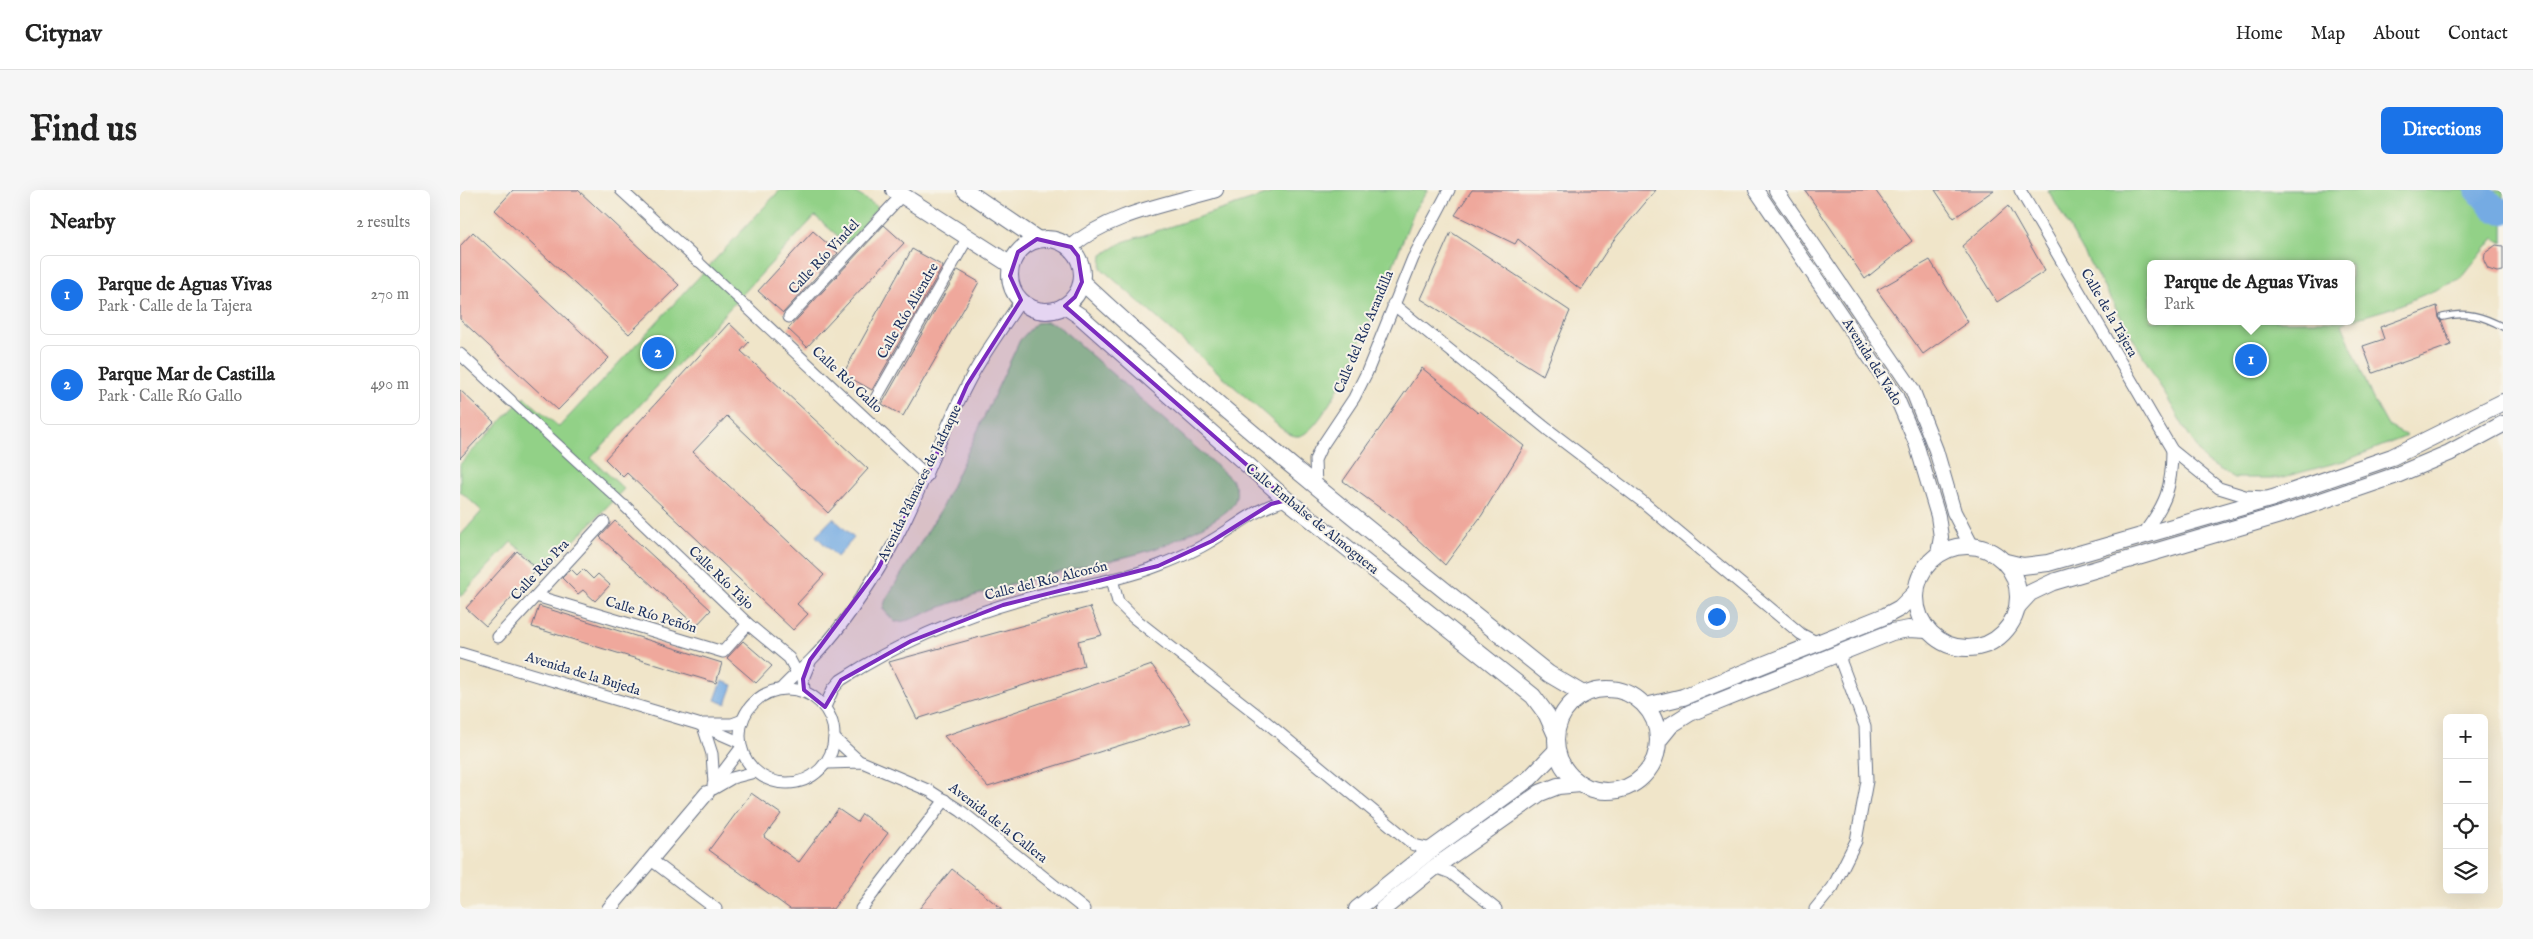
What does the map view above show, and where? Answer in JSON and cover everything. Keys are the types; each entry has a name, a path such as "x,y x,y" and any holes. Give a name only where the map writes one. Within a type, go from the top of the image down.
{"main road":[{"path":"964,190 1037,239 1052,240 1071,247 1078,256 1082,268 1082,282 1076,297 1065,306 1051,310 1033,308 1021,300 1013,288 1010,276 1011,266 1018,252 1037,239"},
{"path":"897,193 1011,266"},
{"name":"Calle Embalse de Almoguera","path":"1082,282 1182,372 1316,487 1549,674 1583,694"},
{"name":"Calle Embalse de Almoguera","path":"1065,306 1080,316 1287,500 1533,696 1555,733"},
{"path":"2006,562 2023,566 2048,563 2273,498 2392,457 2503,402"},
{"path":"2018,606 2030,593 2053,582 2283,514 2397,475 2449,453 2503,424"},
{"path":"1971,545 1996,554 2006,562 2014,575 2018,590 2018,606 2012,624 2000,637 1980,647 1966,648 1952,646 1936,638 1927,630 1918,612 1915,593 1919,578 1926,565 1938,554 1953,547 1971,545"},
{"path":"1646,706 1683,697 1892,612 1915,593"},
{"path":"1658,741 1670,725 1690,713 1892,632 1908,629 1927,630"},
{"path":"1596,689 1623,691 1636,697 1646,706 1653,716 1658,741 1657,752 1648,771 1632,784 1614,791 1594,790 1570,776 1561,764 1556,750 1555,733 1565,710 1583,694 1596,689"},
{"path":"1357,909 1432,849 1530,778 1556,750"},
{"path":"1383,909 1435,867 1540,792 1558,786 1581,784"}],"street":[{"path":"621,190 746,306"},
{"path":"1071,247 1083,236 1106,223 1216,190"},
{"name":"Calle del Río Arandilla","path":"1316,487 1315,460 1362,381 1425,232 1449,190"},
{"name":"Avenida del Vado","path":"1756,190 1896,396 1916,443 1938,516 1941,537 1938,554"},
{"name":"Avenida del Vado","path":"1776,190 1912,389 1936,450 1954,512 1971,545"},
{"name":"Calle de la Tajera","path":"2020,190 2172,450 2219,488 2245,496 2273,498"},
{"name":"Calle Río Vindel","path":"789,317 897,193"},
{"name":"Calle Río Aliendre","path":"875,400 968,237"},
{"name":"Avenida Pálmaces de Jadraque","path":"781,689 796,671 810,660 842,621 878,569 927,476 967,385 987,348 1021,300"},
{"path":"1393,304 1547,429 1643,502 1801,634 1818,643"},
{"name":"Calle Río Gallo","path":"746,306 927,476"},
{"path":"460,354 625,506"},
{"path":"2143,534 2158,515 2168,495 2172,476 2172,450"},
{"name":"Calle del Río Alcorón","path":"825,708 833,689 841,680 911,641 1003,605 1135,574 1182,556 1212,541 1251,514 1271,504 1287,500"},
{"name":"Calle Río Tajo","path":"625,506 748,624 789,658 796,671"},
{"name":"Calle Río Pra","path":"498,637 604,522"},
{"path":"1112,579 1118,602 1134,618 1264,721 1414,845 1432,849"},
{"name":"Calle Río Peñón","path":"536,596 723,652 748,624"},
{"path":"1815,909 1833,886 1856,841 1867,781 1865,726 1841,662 1841,651"},
{"name":"Avenida de la Bujeda","path":"460,653 701,725 740,745"},
{"name":"Avenida Pálmaces de Jadraque","path":"804,690 803,679 810,660"},
{"path":"609,909 711,788 740,745 743,720 749,709 759,699 781,689 804,690 825,708 832,723 835,740 834,751 821,770 806,779 791,784 777,783 755,772 740,745"},
{"name":"Avenida de la Bujeda","path":"701,725 732,724 743,720"},
{"path":"701,725 712,754 711,788"},
{"name":"Avenida de la Callera","path":"835,740 858,761"},
{"name":"Avenida de la Callera","path":"828,762 858,761 894,774 945,800 1084,909"},
{"path":"711,788 732,778 755,772"},
{"path":"861,909 945,800"},
{"path":"650,859 716,909"},
{"path":"1435,867 1451,873 1496,909"}],"lane":[{"path":"2443,318 2460,313 2489,319 2503,327"}],"highlighted area":[{"path":"1037,239 1071,247 1078,256 1082,282 1075,297 1065,306 1287,500 1271,504 1212,541 1158,566 1003,605 911,641 841,680 825,707 804,690 803,679 810,660 878,569 927,476 967,385 1021,300 1010,276 1018,252"}],"green space":[{"path":"780,190 851,190 878,207 847,244 815,216 591,458 624,489 546,570 511,542 460,597 460,536 482,511 460,491 460,464 524,397 559,427"},
{"path":"1281,190 1428,190 1415,209 1381,296 1347,371 1330,403 1313,426 1299,436 1289,434 1278,426 1101,268 1102,255 1123,242"},
{"path":"2048,190 2503,190 2503,243 2494,238 2461,279 2395,307 2355,319 2355,260 2147,260 2147,325 2342,325 2372,397 2388,426 2407,436 2347,460 2280,478 2235,478 2205,461"},
{"path":"1046,322 1057,325 1229,477 1236,488 1234,503 1225,512 1206,524 1154,549 1123,558 1044,575 962,599 913,619 895,622 883,609 886,599 940,511 1020,340 1036,323"}],"water":[{"path":"833,518 854,538 837,557 816,536"},
{"path":"722,681 733,685 726,704 715,700"}],"building":[{"path":"513,190 578,190 679,285 629,334 495,210"},
{"path":"1472,190 1656,190 1613,241 1581,290 1518,239 1515,244 1455,215"},
{"path":"1805,190 1875,190 1912,241 1865,279"},
{"path":"1935,190 1994,190 1954,218"},
{"path":"2008,206 2045,271 1997,302 1962,246"},
{"path":"884,225 904,243 807,347 788,329"},
{"path":"813,231 838,253 783,313 758,291"},
{"path":"473,232 609,358 558,410 460,319 460,246"},
{"path":"1451,232 1570,311 1543,375 1421,299"},
{"path":"2496,245 2503,246 2503,271 2497,272 2488,269 2484,261 2485,253"},
{"path":"912,249 943,266 872,390 843,374"},
{"path":"1930,260 1968,322 1923,354 1877,290"},
{"path":"958,270 979,282 903,416 882,404"},
{"path":"2437,306 2439,318 2451,345 2373,373 2363,346 2384,339 2380,327"},
{"path":"729,323 749,342 741,351 868,469 828,513 727,416 693,452 824,575 797,604 808,614 793,630 627,473 623,477 605,459"},
{"path":"1422,368 1478,413 1480,411 1524,446 1482,515 1445,565 1398,521 1343,481"},
{"path":"460,390 494,422 460,458"},
{"path":"615,521 711,610 696,626 600,537"},
{"path":"517,551 535,567 535,571 486,626 466,608"},
{"path":"571,569 577,575 583,569 593,579 598,574 610,585 595,601 583,590 578,594 562,578"},
{"path":"539,606 722,663 716,683 532,627"},
{"path":"1090,607 1102,635 1078,641 1084,666 917,719 889,662"},
{"path":"743,641 772,666 756,683 727,658"},
{"path":"1152,665 1191,723 988,787 944,736"},
{"path":"751,793 781,814 764,837 799,862 838,809 857,822 862,814 888,833 833,909 790,909 709,850"},
{"path":"952,869 1002,909 919,909"}],"waterway":[{"path":"2478,190 2496,210 2503,211"},
{"path":"2496,210 2503,216"}],"place":[{"name":"Parque Mar de Castilla","path":"658,353"},
{"name":"Parque de Aguas Vivas","path":"2251,360"}]}
